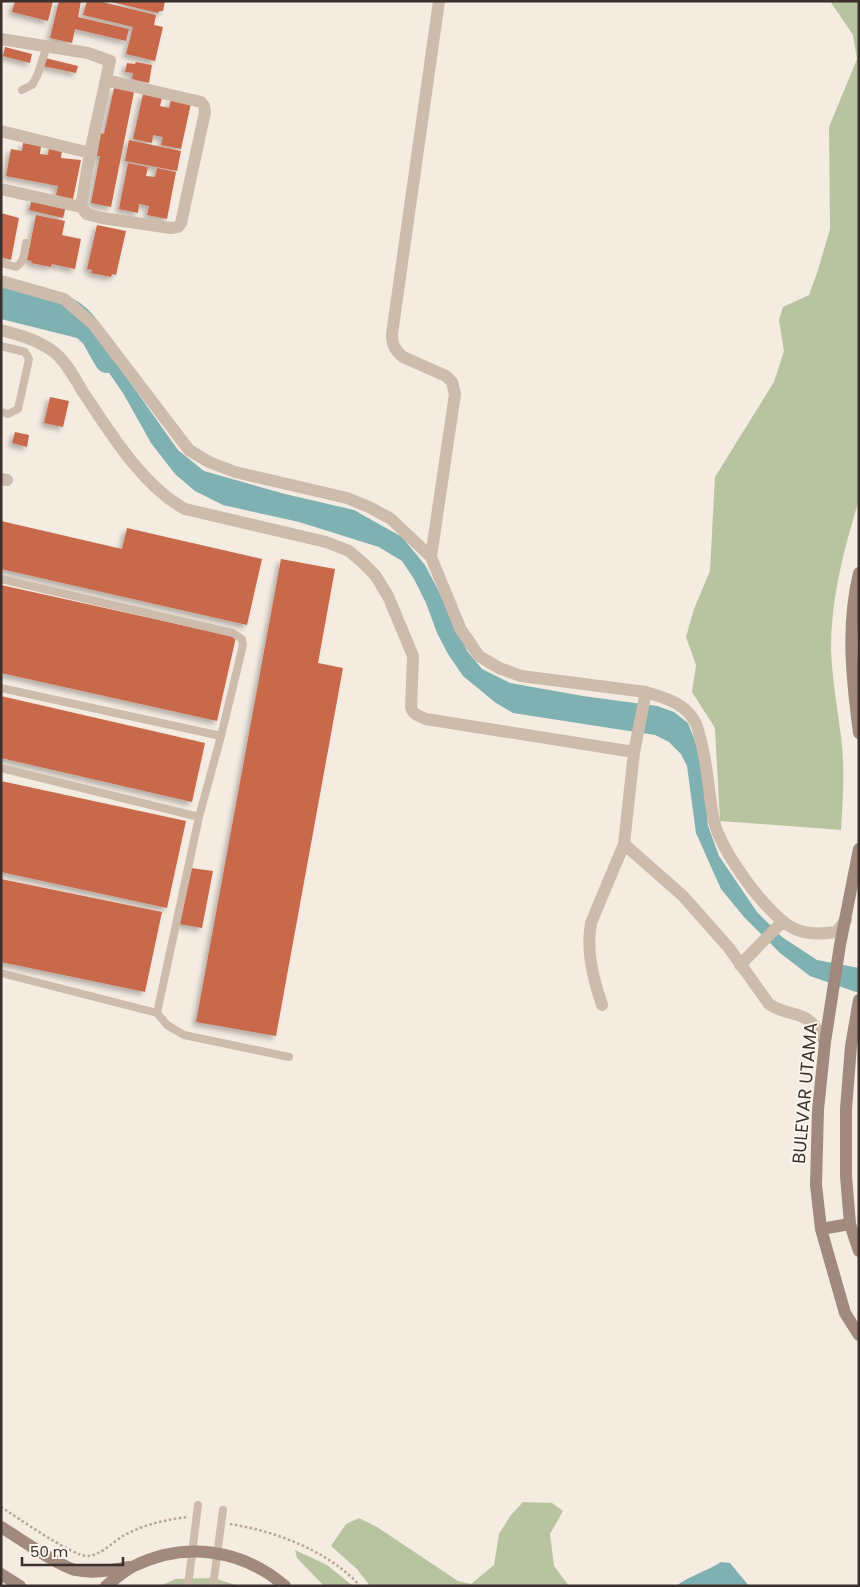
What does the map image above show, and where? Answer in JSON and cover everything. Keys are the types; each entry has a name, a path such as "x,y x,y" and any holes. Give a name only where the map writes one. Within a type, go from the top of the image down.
{"main road":[{"path":"859,573 851,615 850,647 859,733"},
{"name":"BULEVAR UTAMA","path":"859,849 840,945 825,1042 818,1110 816,1185 820,1229 845,1313 859,1335"},
{"path":"859,1000 855,1019 855,1043 846,1109 846,1176 850,1224 859,1251"},
{"path":"820,1229 850,1224"},
{"path":"1,1527 58,1562 76,1570 97,1572 133,1566 167,1554 202,1551 237,1557 269,1573 285,1586"},
{"path":"106,1586 133,1566"},
{"path":"1,1574 20,1586"}],"street":[{"path":"432,557 455,394 452,382 446,376 398,353 394,348 392,334 439,1"},
{"path":"1,38 88,53 107,59 110,63 90,153 81,207"},
{"path":"1,189 81,207 87,214 102,218 171,228 178,227 181,223 205,112 204,106 201,102 106,80"},
{"path":"1,131 90,153"},
{"path":"1,282 64,300 93,324 189,450 210,462 235,472 347,498 391,519 432,557 462,630 479,656 499,668 521,676 645,697 661,696 680,706 695,720 704,752 714,822 723,846 780,925 821,935 836,932 846,920"},
{"path":"1,330 38,342 56,353 119,446 170,501 185,509 326,542 349,551 363,563 374,575 388,596 411,651 414,664 412,712 426,719 634,752"},
{"path":"602,1005 592,973 591,923 626,846 634,752 645,697"},
{"path":"626,846 683,896 729,948 769,1004 777,1010 805,1017 819,1030 825,1042"},
{"path":"740,965 780,925"}],"lane":[{"path":"22,90 32,86 35,81 47,46"},
{"path":"1,263 16,267 21,264 26,243"},
{"path":"1,346 25,352 29,359 18,409 8,414 1,412"},
{"path":"1,579 233,633 242,638 243,645 199,817 157,1013"},
{"path":"1,688 221,736"},
{"path":"1,768 199,817"},
{"path":"1,973 157,1013 167,1025 184,1035 289,1057"},
{"path":"188,1586 198,1505"},
{"path":"213,1586 223,1510"}],"path":[{"path":"1,1507 70,1550 87,1556 98,1553 125,1534 160,1521 188,1517"},
{"path":"226,1523 246,1526 284,1538 319,1554 348,1573 360,1586"}],"green space":[{"path":"830,1 859,1 859,500 839,573 833,611 831,649 843,759 841,830 720,821 715,728 692,692 696,665 686,637 694,609 710,571 715,477 774,382 784,351 779,320 783,307 809,295 830,229 829,127 857,59 853,35"},
{"path":"523,1502 552,1503 563,1511 550,1534 554,1566 569,1586 370,1586 357,1569 331,1546 346,1524 359,1518 377,1527 458,1581 471,1584 494,1565 499,1534 511,1515"},
{"path":"295,1550 327,1565 353,1586 324,1586 297,1558"},
{"path":"214,1578 238,1586 159,1586 176,1579"}],"water":[{"path":"1,286 71,317 105,347 178,450 204,471 285,494 354,510 402,537 425,565 467,651 482,669 510,683 583,696 657,706 674,712 688,723 698,749 703,772 708,826 719,856 757,912 782,937 817,960 859,968 859,993 810,976 780,953 744,917 721,889 696,833 687,766 681,754 669,742 655,735 513,713 496,703 463,676 448,654 437,633 426,603 402,561 379,547 299,522 223,505 195,491 175,474 151,443 123,393 98,357 77,338 1,319"},
{"path":"721,1562 730,1563 749,1586 676,1586 687,1579"}],"building":[{"path":"15,1 53,1 48,21 12,12"},
{"path":"59,1 81,1 78,17 129,29 126,41 75,29 72,43 50,38"},
{"path":"87,1 98,1 156,15 154,25 163,27 155,61 126,54 133,27 83,15"},
{"path":"107,1 165,1 163,11 158,13"},
{"path":"5,47 32,54 30,63 3,56"},
{"path":"45,58 78,66 76,73 43,66"},
{"path":"136,62 152,65 149,83 132,79 133,73 125,72 127,63 135,64"},
{"path":"114,88 134,92 111,207 91,203 100,156 97,156 101,133 104,134"},
{"path":"143,94 162,98 160,106 169,108 171,99 191,103 181,149 161,145 163,137 153,135 152,143 133,139"},
{"path":"129,140 181,151 177,171 125,161"},
{"path":"23,143 41,146 40,154 48,155 49,147 62,150 61,158 81,160 73,199 56,195 58,186 6,176 11,149 22,151"},
{"path":"128,163 148,167 146,176 155,177 157,168 176,172 167,219 147,215 149,206 139,204 138,213 119,209"},
{"path":"32,199 66,206 63,218 29,210"},
{"path":"1,213 19,218 11,260 1,257"},
{"path":"36,215 65,221 62,235 81,239 75,269 52,264 51,267 31,263 32,261 27,260"},
{"path":"97,225 126,231 116,275 112,274 111,277 91,273 92,270 87,269"},
{"path":"50,397 69,401 63,427 44,423"},
{"path":"15,432 29,435 27,447 12,443"},
{"path":"1,521 122,549 127,528 262,559 247,625 1,569"},
{"path":"281,559 335,569 318,663 343,668 276,1036 196,1022"},
{"path":"1,585 236,637 217,721 1,673"},
{"path":"1,696 205,743 192,802 1,758"},
{"path":"1,781 186,821 167,908 1,872"},
{"path":"191,868 213,871 202,928 179,924"},
{"path":"1,879 162,912 145,992 1,962"}],"waterway":[{"path":"1,290 47,301 77,316 85,324 107,361"}]}
